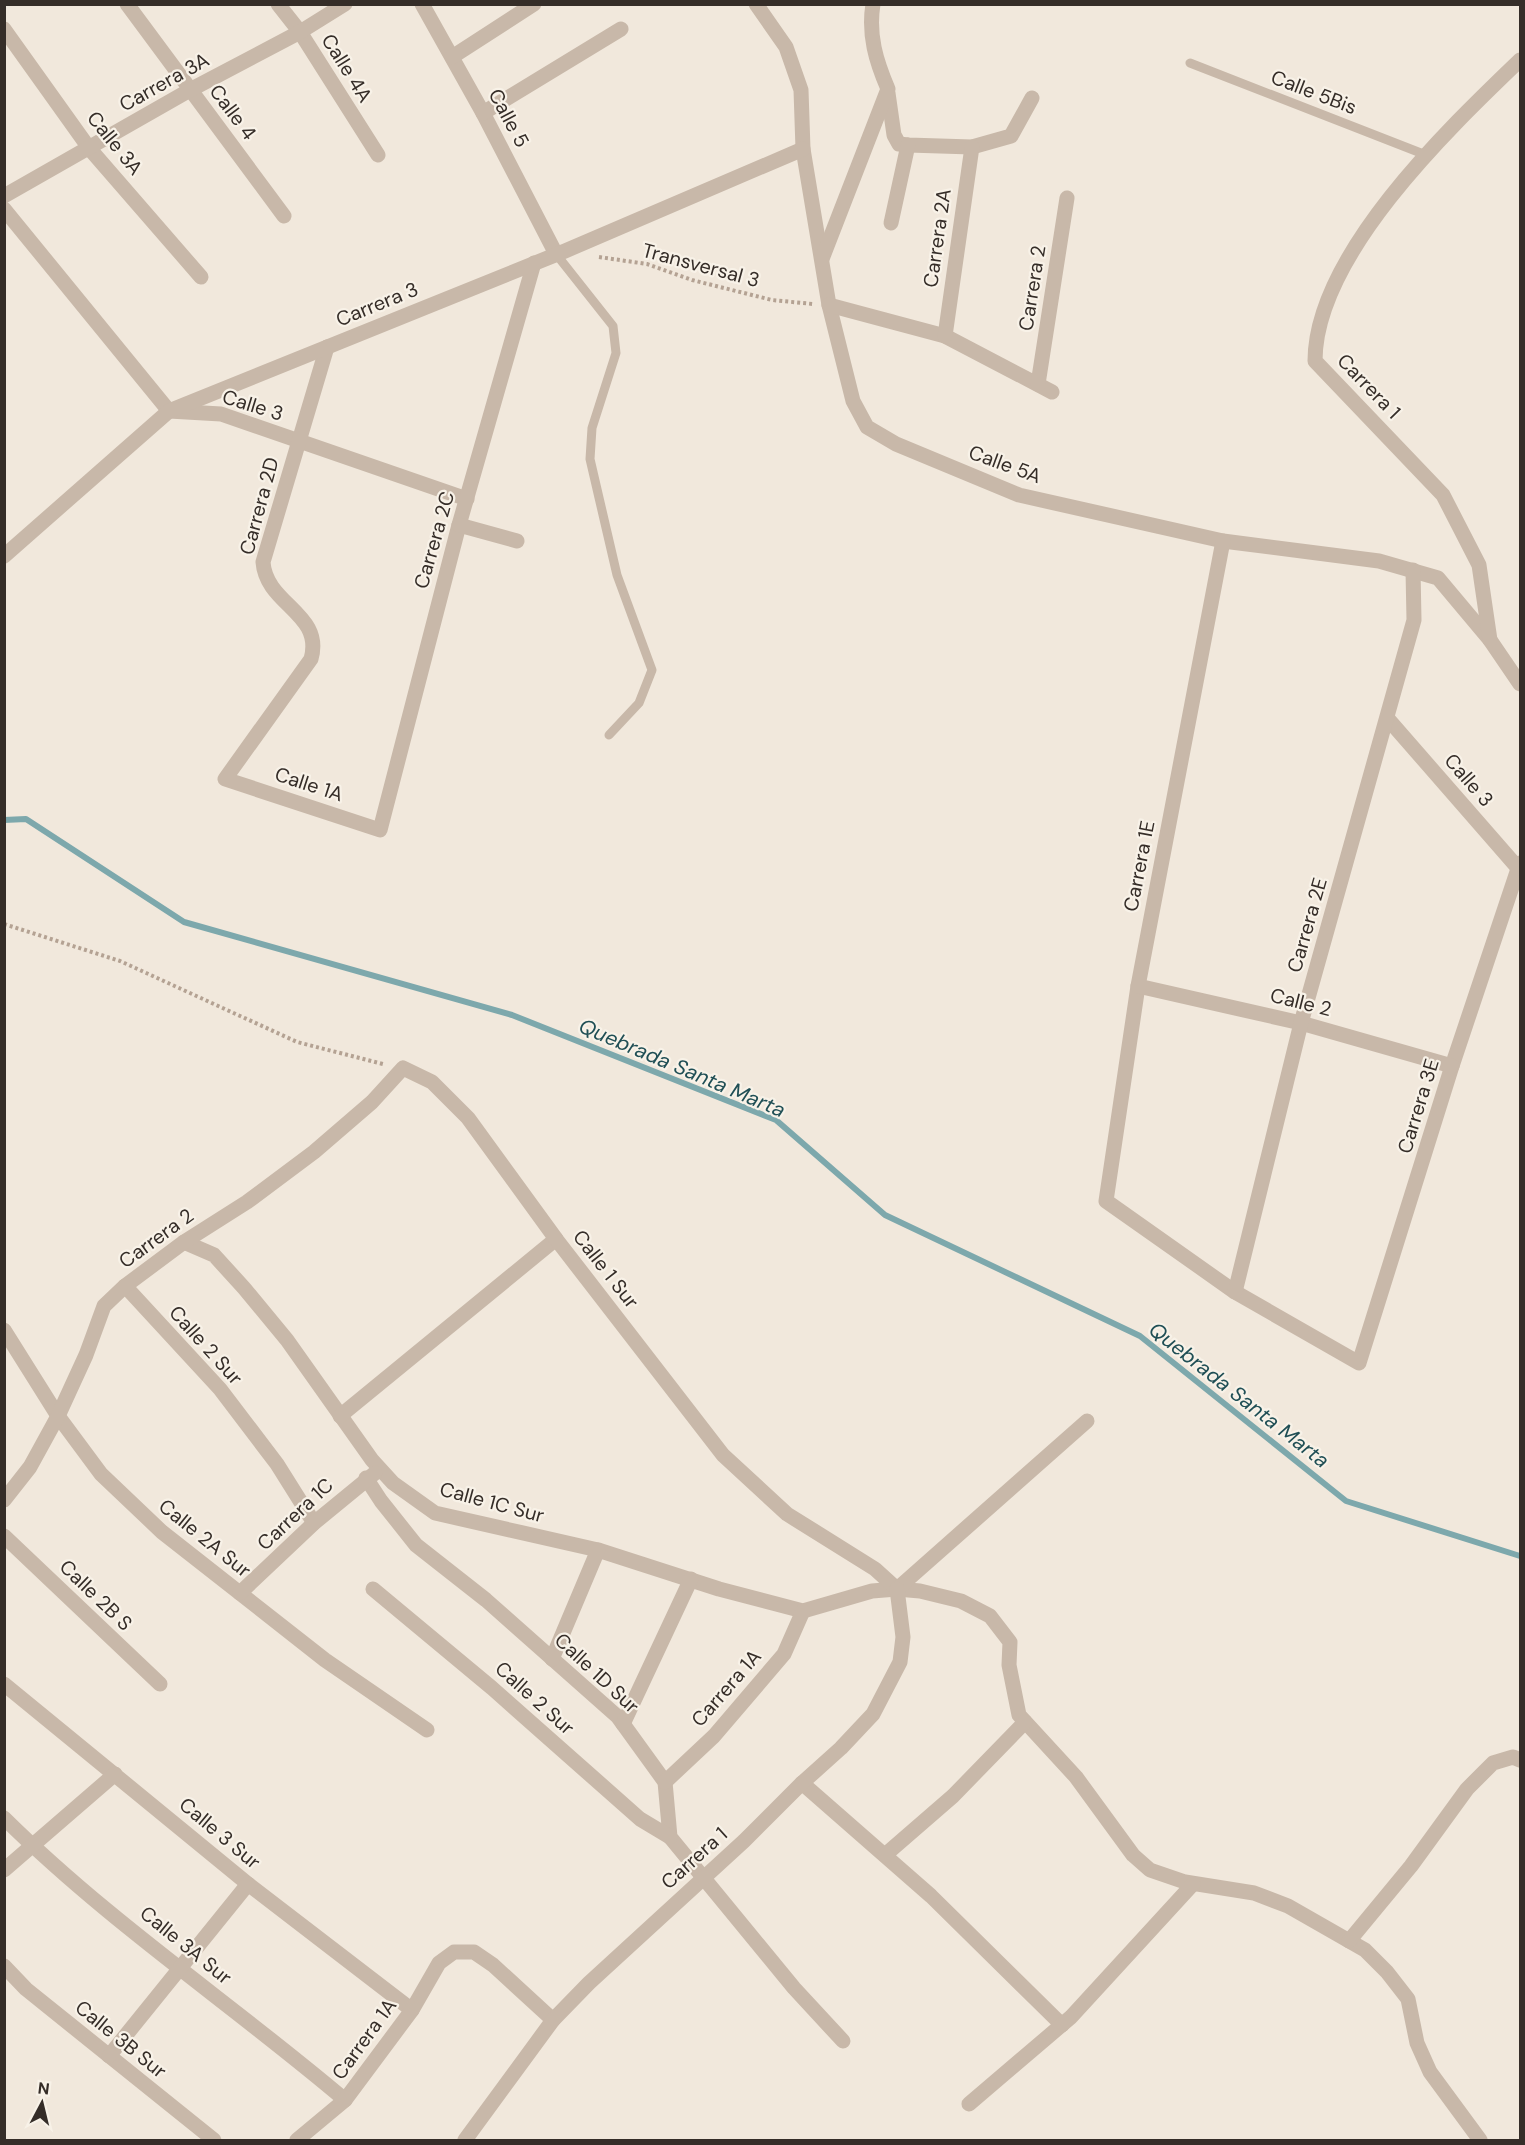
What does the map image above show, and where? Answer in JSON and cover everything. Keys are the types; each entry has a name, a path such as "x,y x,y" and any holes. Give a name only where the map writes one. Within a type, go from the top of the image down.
{"street":[{"name":"Calle 4","path":"127,4 284,216"},
{"name":"Calle 4A","path":"278,4 300,32 378,155"},
{"name":"Carrera 3A","path":"4,196 190,90 300,32 345,4"},
{"name":"Calle 5","path":"422,4 483,113 555,254"},
{"path":"452,57 534,4"},
{"name":"Calle 5A","path":"756,4 786,47 801,90 803,149 829,305 853,401 867,427 896,444 1019,495 1223,541 1379,561 1438,578 1490,640 1521,684"},
{"path":"873,4 871,17 874,56 888,89 894,135 899,144 972,147 1011,136 1032,98"},
{"name":"Calle 3A","path":"4,29 89,148 201,277"},
{"path":"483,113 621,29"},
{"name":"Carrera 1","path":"1490,640 1479,565 1443,495 1315,361 1315,344 1325,306 1341,268 1361,237 1426,154 1521,60"},
{"path":"822,259 888,89"},
{"path":"891,223 908,145"},
{"name":"Carrera 2A","path":"945,336 972,147"},
{"name":"Carrera 3","path":"4,556 169,411 534,263 803,149"},
{"name":"Carrera 2","path":"1038,384 1067,198"},
{"path":"4,209 169,411"},
{"name":"Carrera 2C","path":"380,830 459,525 534,263"},
{"path":"829,305 945,336 1052,392"},
{"name":"Carrera 2D","path":"225,779 311,659 314,647 311,629 273,589 264,575 263,562 327,347"},
{"name":"Calle 3","path":"169,411 221,414 468,499"},
{"path":"459,525 517,541"},
{"name":"Carrera 1E","path":"1223,541 1138,986 1106,1201 1235,1292"},
{"name":"Carrera 2E","path":"1235,1292 1301,1023 1414,620 1413,570"},
{"name":"Calle 3","path":"1388,719 1519,865"},
{"name":"Calle 1A","path":"225,779 380,830"},
{"name":"Carrera 3E","path":"1235,1292 1359,1363 1452,1066 1519,865"},
{"name":"Calle 2","path":"1138,986 1301,1023 1452,1066"},
{"name":"Carrera 2","path":"4,1500 30,1467 58,1416 86,1354 104,1306 125,1286 184,1242 247,1202 314,1152 372,1102 403,1068"},
{"name":"Calle 1 Sur","path":"403,1068 432,1083 468,1118 556,1239 723,1455 772,1503 875,1569 897,1589"},
{"path":"340,1416 556,1239"},
{"name":"Calle 1C Sur","path":"184,1242 214,1254 287,1340 380,1470 393,1483 435,1513 598,1550 803,1611"},
{"name":"Calle 2 Sur","path":"125,1286 220,1389 277,1464 314,1523"},
{"name":"Calle 2A Sur","path":"4,1330 58,1416 101,1474 162,1532 325,1660 427,1730"},
{"path":"897,1589 1088,1421"},
{"name":"Carrera 1C","path":"240,1593 314,1523 366,1478 380,1470"},
{"name":"Calle 1D Sur","path":"366,1478 416,1545 486,1600 623,1724 665,1782"},
{"name":"Calle 2B S","path":"4,1536 160,1684"},
{"path":"552,1659 598,1550"},
{"path":"623,1724 691,1579"},
{"name":"Calle 2 Sur","path":"373,1589 492,1688 640,1819 670,1837"},
{"path":"803,1611 872,1591 897,1589 920,1591 961,1601 990,1616 1010,1642 1013,1691 1019,1715 1076,1777 1133,1855 1150,1870 1193,1884 1254,1893 1288,1906 1365,1950 1388,1972 1408,1999 1417,2043 1430,2072 1480,2140"},
{"name":"Carrera 1","path":"465,2140 553,2020 744,1841 873,1714 900,1662 903,1637 897,1589"},
{"name":"Carrera 1A","path":"665,1782 714,1736 784,1654 803,1611"},
{"name":"Calle 3 Sur","path":"4,1684 248,1884 412,2010"},
{"path":"885,1855 953,1796 1025,1722"},
{"path":"1349,1941 1411,1866 1467,1789 1492,1763 1513,1757 1521,1760"},
{"path":"4,1870 115,1774"},
{"path":"665,1782 670,1837 794,1988 843,2041"},
{"path":"802,1783 931,1896 1062,2025"},
{"name":"Calle 3A Sur","path":"4,1818 32,1846 345,2100"},
{"path":"109,2056 248,1884"},
{"path":"969,2104 1062,2025 1193,1884"},
{"name":"Carrera 1A","path":"297,2140 345,2100 412,2010 439,1963 454,1952 474,1952 553,2020"},
{"name":"Calle 3B Sur","path":"4,1966 26,1989 214,2140"}],"lane":[{"name":"Calle 5Bis","path":"1190,63 1426,154"},
{"path":"555,254 613,326 616,353 591,428 590,459 617,575 652,670 639,702 609,735"}],"path":[{"name":"Transversal 3","path":"598,257 647,264 692,280 772,300 829,305"},
{"path":"4,924 120,961 297,1042 403,1068"}],"waterway":[{"name":"Quebrada Santa Marta","path":"4,820 26,819 184,922 512,1015 776,1120 885,1215 1140,1336 1346,1501 1520,1556"}]}
